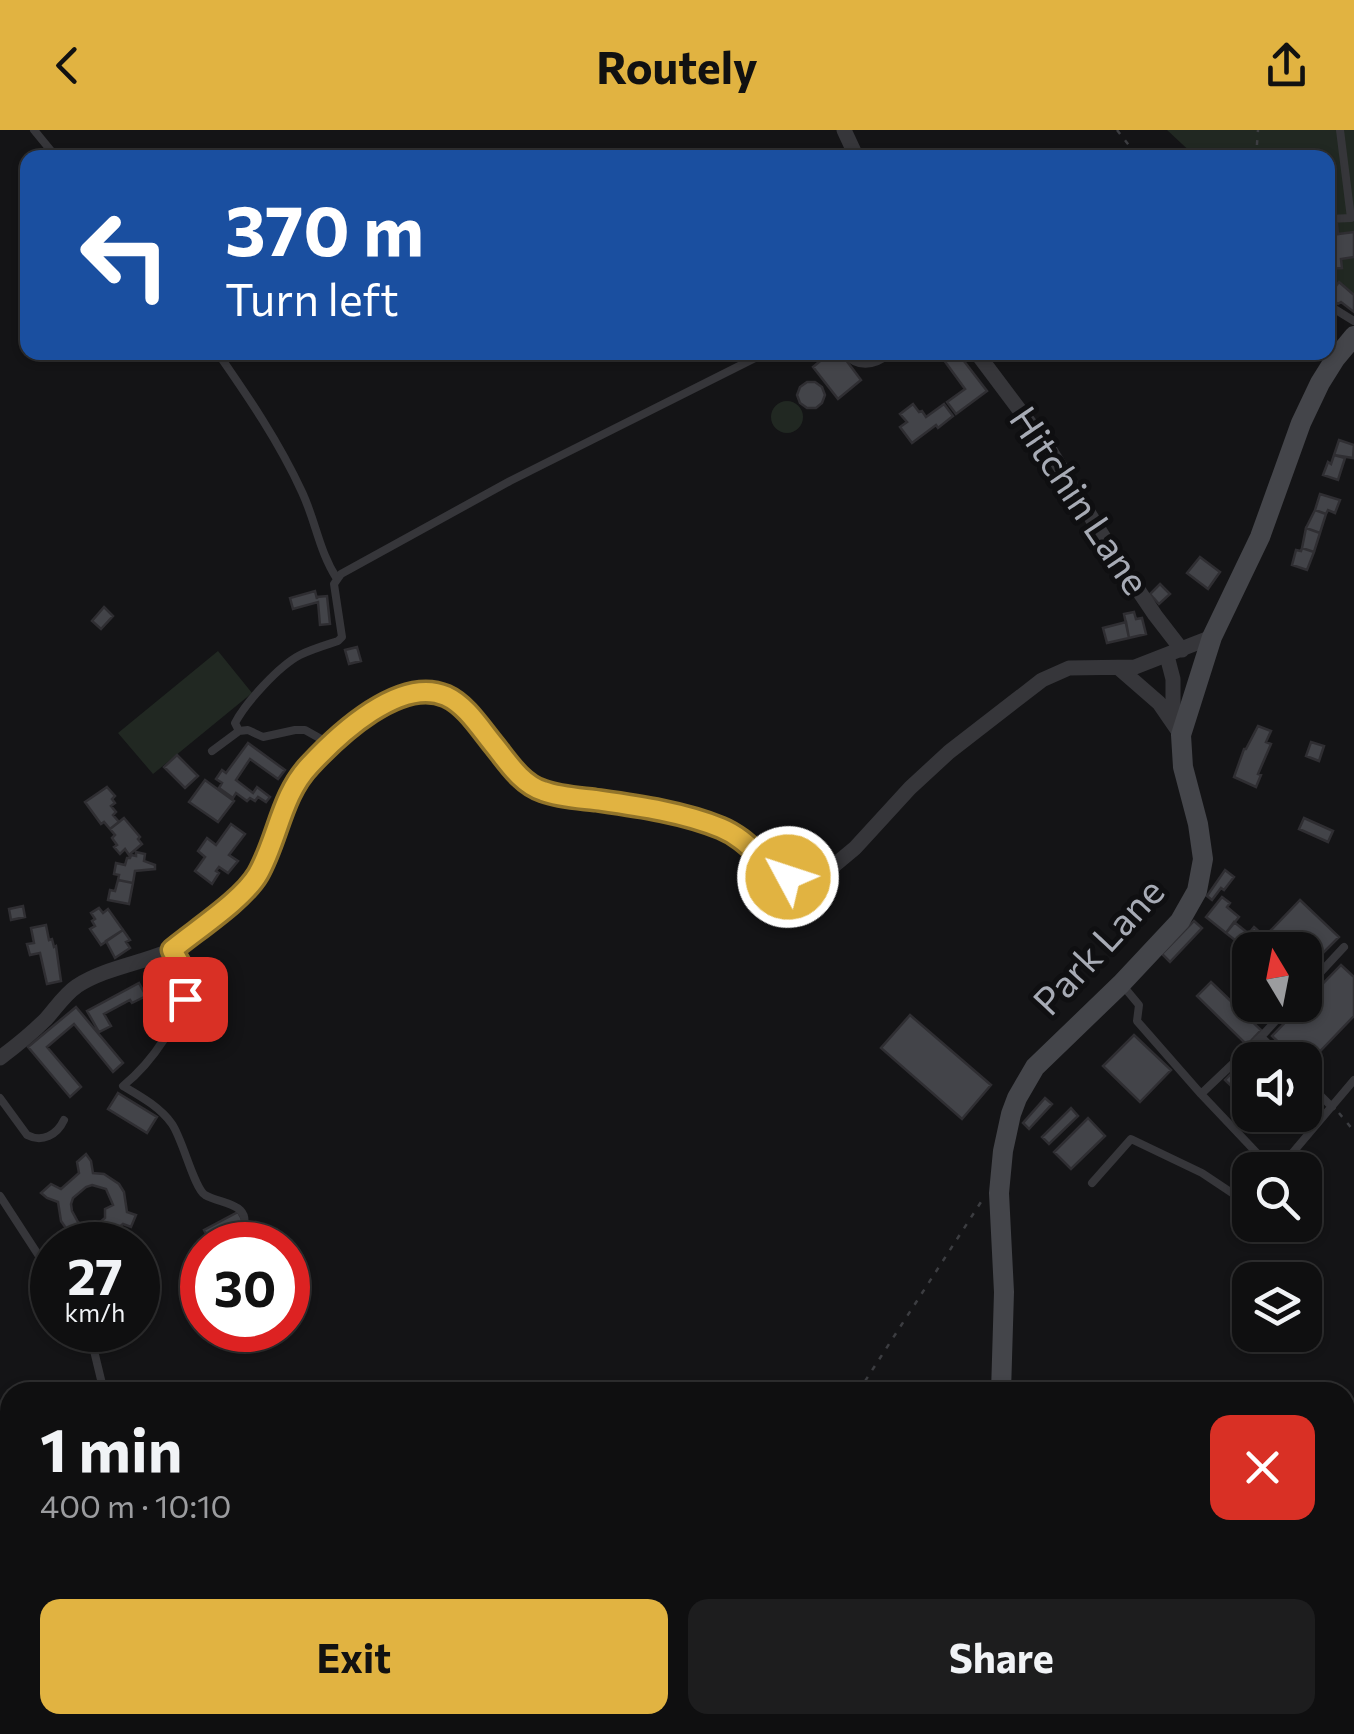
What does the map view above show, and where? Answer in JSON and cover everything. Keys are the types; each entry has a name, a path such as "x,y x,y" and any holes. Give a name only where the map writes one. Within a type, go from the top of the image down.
{"street":[{"name":"Park Lane","path":"1335,358 1354,336"},
{"name":"Hitchin Lane","path":"982,360 1052,452 1175,653"},
{"name":"Park Lane","path":"1001,1382 1004,1292 1000,1193 1007,1126 1024,1084 1048,1053 1121,984 1180,920 1198,891 1204,860 1177,727 1212,638 1260,537 1302,423 1333,360"},
{"path":"0,1058 29,1036 79,985 172,950 248,888 266,856 298,778 364,716 405,696 446,696 469,715 533,787 719,827 743,838 781,874 805,878 841,861 949,752 1042,680 1069,668 1135,667 1212,638"},
{"path":"1175,653 1177,727"},
{"path":"1120,669 1147,691 1177,727"},
{"path":"1173,679 1197,684"}],"lane":[{"path":"34,130 50,150"},
{"path":"1340,130 1353,218"},
{"path":"223,360 285,457 337,579"},
{"path":"239,731 235,723 242,711 286,664 342,636 334,596 334,584 341,574 510,480 751,360"},
{"path":"850,360 862,365 882,360"},
{"path":"212,751 239,731 248,730 263,737 299,730 330,744"},
{"path":"1322,970 1344,946"},
{"path":"172,950 190,982 185,999 152,1058 122,1086 166,1116 186,1151 199,1190 238,1207 244,1222"},
{"path":"1121,984 1140,1005 1137,1021 1258,1152"},
{"path":"1201,1094 1274,1022"},
{"path":"1261,1036 1267,1042"},
{"path":"1292,1152 1354,1080"},
{"path":"1322,1097 1332,1107"},
{"path":"0,1098 33,1138 52,1134 64,1120"},
{"path":"1092,1183 1131,1139 1232,1192"},
{"path":"0,1196 30,1242"},
{"path":"94,1352 101,1382"}],"path":[{"path":"1332,1107 1354,1131"},
{"path":"864,1382 984,1198 1000,1193"}],"shaded area":[{"path":"1167,130 1354,130 1354,308 1335,289 1335,150 1188,150"},
{"path":"787,401 798,406 803,417 798,428 787,433 776,428 771,417 776,406"},
{"path":"218,651 252,693 153,774 118,733"}],"building":[{"path":"1335,224 1338,234 1354,232 1354,257 1341,259 1342,268 1335,268"},
{"path":"1339,282 1354,295 1354,312 1335,302"},
{"path":"821,360 846,360 861,380 838,399 813,367"},
{"path":"944,360 963,360 987,391 956,414 947,402 965,389"},
{"path":"807,382 822,387 825,395 816,408 807,408 797,395"},
{"path":"913,404 926,417 944,404 953,416 912,443 900,427 907,422 900,414"},
{"path":"1339,440 1354,445 1353,458 1334,455"},
{"path":"1334,455 1345,458 1338,480 1323,475"},
{"path":"1320,494 1340,500 1335,513 1315,510"},
{"path":"1315,510 1326,514 1320,533 1306,528"},
{"path":"1306,528 1320,533 1314,552 1302,548"},
{"path":"1296,550 1314,552 1307,570 1292,565"},
{"path":"1200,557 1220,572 1208,589 1187,573"},
{"path":"1160,584 1170,594 1159,604 1150,594"},
{"path":"315,591 317,599 327,596 330,624 320,625 318,602 293,609 290,598"},
{"path":"104,607 113,616 101,629 92,621"},
{"path":"1134,612 1136,619 1142,618 1146,634 1129,638 1124,614"},
{"path":"1126,622 1129,638 1107,643 1103,628"},
{"path":"357,647 361,661 349,664 345,650"},
{"path":"1258,726 1271,731 1266,742 1271,744 1256,787 1234,777"},
{"path":"1311,742 1324,746 1319,761 1306,756"},
{"path":"248,743 285,770 278,779 250,759 236,780 253,793 257,787 270,797 266,802 258,797 247,801 236,793 233,798 219,788 222,783 216,779 222,770 226,773"},
{"path":"177,755 198,776 185,788 164,767"},
{"path":"205,780 234,801 218,822 189,802"},
{"path":"107,787 115,796 111,806 119,822 110,829 104,822 101,824 85,802"},
{"path":"124,818 142,844 129,855 125,849 120,854 114,847 115,835 110,829"},
{"path":"1304,818 1333,831 1328,842 1299,829"},
{"path":"231,824 245,834 229,855 238,861 228,873 219,867 212,884 195,871 205,857 198,851 207,838 216,845"},
{"path":"136,852 145,854 144,861 155,865 155,869 135,871 133,883 118,880 119,875 114,874 116,863 125,865"},
{"path":"1225,870 1234,877 1212,900 1207,896"},
{"path":"118,880 133,883 129,904 108,900"},
{"path":"1222,897 1239,917 1226,933 1206,917"},
{"path":"1300,900 1339,937 1322,954 1322,932 1269,932"},
{"path":"23,906 25,917 11,920 9,909"},
{"path":"99,908 103,913 108,909 123,930 101,945 90,929 95,926 91,913"},
{"path":"1194,921 1202,928 1170,962 1162,954"},
{"path":"1234,922 1246,932 1232,932 1232,938 1226,933"},
{"path":"46,925 49,940 56,946 61,981 47,984 40,953 30,955 27,944 34,943 31,928"},
{"path":"123,930 130,948 115,958 106,941"},
{"path":"1341,965 1354,977 1354,1016 1322,1049 1322,1042 1278,1042 1272,1036 1286,1022 1322,1022 1322,985"},
{"path":"1211,982 1232,1002 1232,1022 1253,1022 1261,1030 1250,1042 1244,1042 1197,996"},
{"path":"139,983 146,996 104,1014 111,1026 99,1032 87,1011"},
{"path":"76,1007 123,1063 113,1072 74,1024 47,1047 81,1087 70,1097 28,1047"},
{"path":"910,1015 991,1085 962,1119 881,1048"},
{"path":"1134,1035 1171,1070 1140,1102 1103,1066"},
{"path":"118,1093 157,1117 147,1133 108,1109"},
{"path":"1045,1098 1052,1104 1029,1129 1023,1123"},
{"path":"1071,1108 1078,1116 1049,1144 1042,1137"},
{"path":"1088,1118 1105,1136 1071,1169 1054,1152"},
{"path":"86,1154 93,1173 104,1174 119,1184 127,1212 136,1215 133,1222 100,1222 105,1218 105,1209 113,1205 106,1189 92,1185 73,1198 72,1211 78,1222 62,1222 58,1202 41,1193 51,1184 61,1189 79,1173 77,1162"},
{"path":"238,1212 243,1222 219,1222"}],"route":[{"path":"185,999 190,982 172,950 248,888 258,874 298,778 307,768 364,716 405,696 446,696 469,715 513,769 543,792 644,808 719,827 743,838 788,877"}]}
